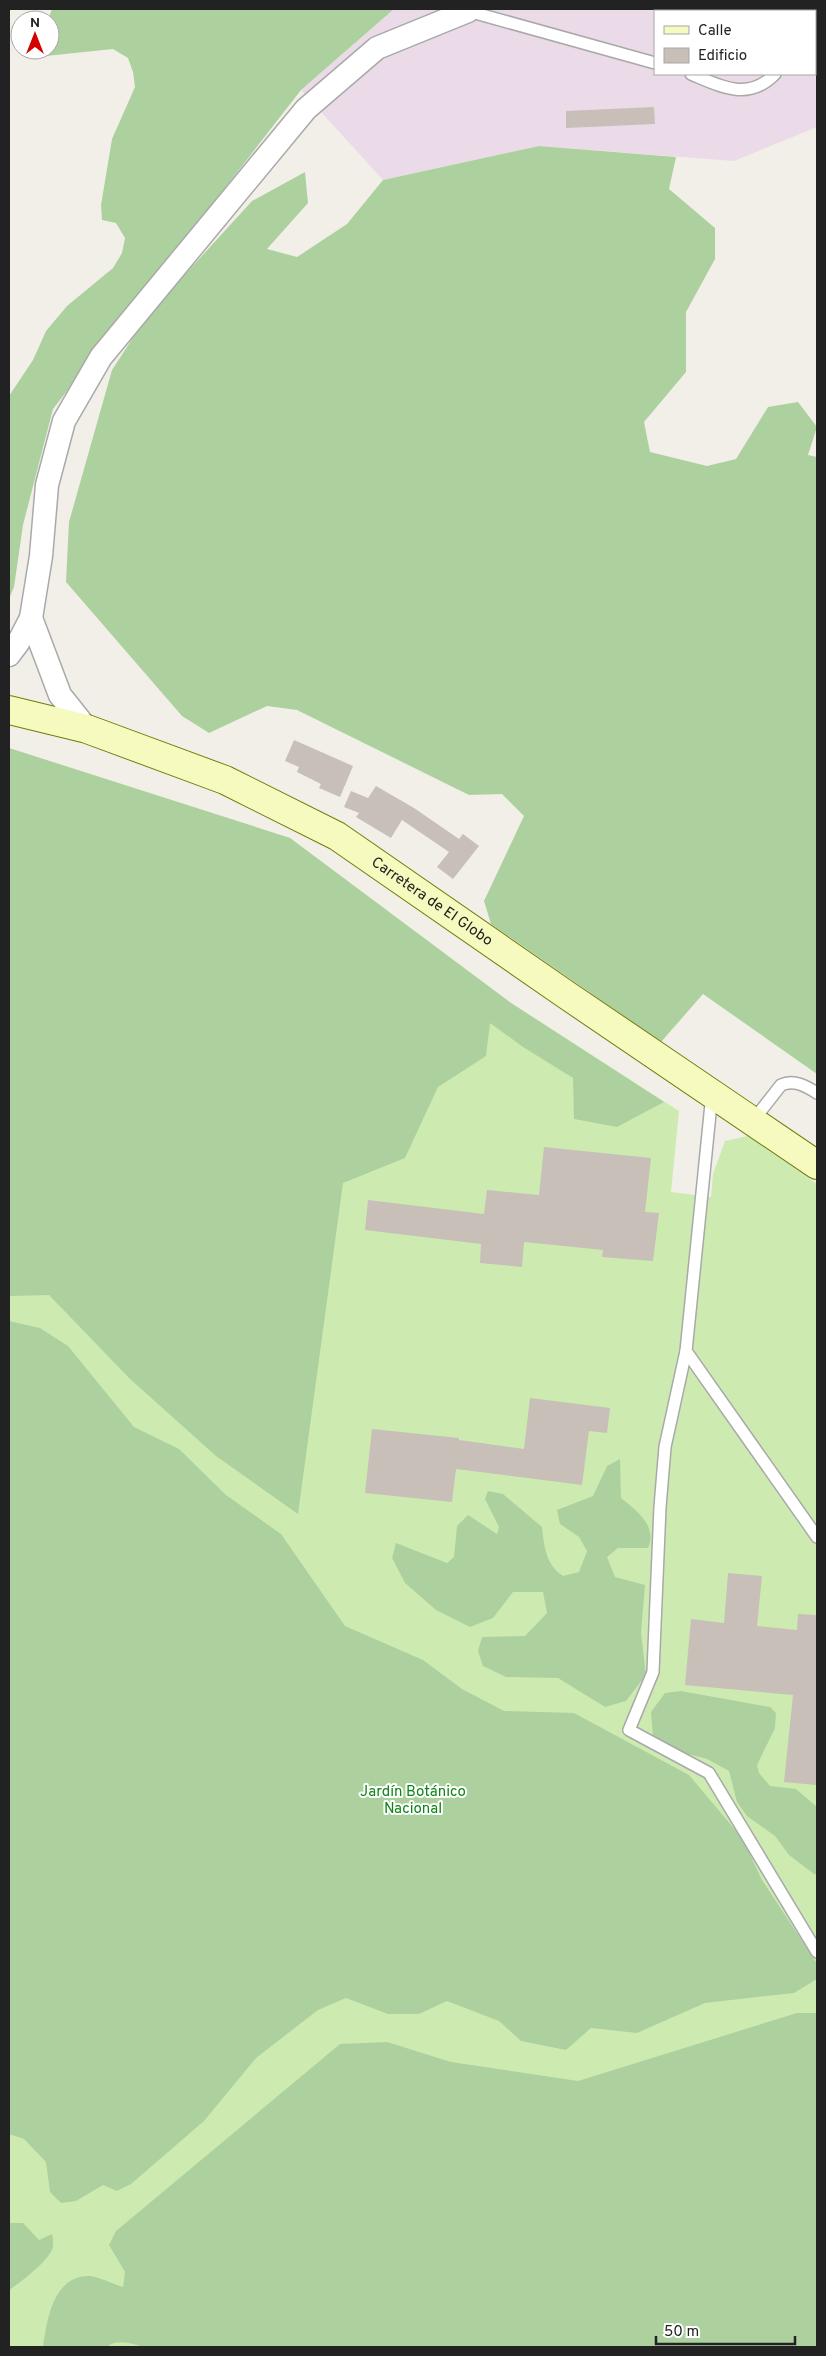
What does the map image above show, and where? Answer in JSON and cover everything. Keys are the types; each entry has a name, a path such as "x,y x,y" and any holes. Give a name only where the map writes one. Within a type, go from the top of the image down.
{"main road":[{"name":"Carretera de El Globo","path":"9,710 87,729 225,780 337,836 817,1165"}],"street":[{"path":"9,655 18,643 31,618 41,556 47,485 64,421 101,357 306,108 377,48 472,10"},
{"path":"31,618 60,695 87,729"}],"lane":[{"path":"472,10 654,63"},
{"path":"693,75 729,90 753,88 769,80 774,75"},
{"path":"752,1122 781,1086 787,1082 805,1085 817,1094"},
{"path":"712,1094 686,1351 665,1448 660,1507 653,1672 628,1730 709,1773 817,1952"},
{"path":"686,1351 817,1538"}],"shaded area":[{"path":"394,9 817,9 817,127 734,161 539,146 383,180 301,90"}],"green space":[{"path":"394,9 301,90 53,409 23,525 14,587 9,599 9,396 33,360 46,331 67,306 113,268 122,253 125,238 116,223 102,220 101,205 112,139 135,87 133,72 128,58 113,49 60,55 60,10 52,10"},
{"path":"539,146 676,157 669,189 715,228 715,259 686,312 686,372 644,422 650,452 707,466 736,459 768,407 798,402 817,427 808,455 817,457 817,1074 703,994 661,1042 491,924 484,901 524,816 502,794 469,795 297,710 267,706 209,733 182,716 66,582 69,522 112,370 147,316 252,201 305,172 308,203 267,249 297,257 347,224 383,180"},
{"name":"Jardín Botánico Nacional","path":"9,748 290,838 511,1003 679,1111 671,1192 711,1197 713,1174 725,1141 748,1136 817,1184 817,2347 9,2347"},
{"path":"9,748 290,838 511,1003 664,1102 617,1127 574,1119 573,1078 523,1047 490,1023 486,1056 438,1087 405,1158 343,1183 298,1514 216,1456 129,1378 49,1295 9,1296"},
{"path":"9,1321 40,1328 68,1346 134,1427 179,1449 226,1495 281,1534 345,1626 423,1660 462,1689 504,1711 574,1713 689,1775 742,1838 762,1880 816,1962 817,1979 794,1993 705,2003 637,2033 591,2028 566,2050 521,2041 499,2021 447,2001 419,2014 388,2014 346,1998 318,2010 256,2058 204,2121 131,2184 117,2191 103,2185 76,2201 61,2203 50,2192 46,2162 24,2139 9,2134"},
{"path":"620,1459 621,1498 644,1519 650,1533 648,1548 618,1548 607,1557 615,1577 645,1585 641,1633 646,1675 626,1701 605,1707 558,1678 506,1677 483,1666 478,1651 482,1637 525,1636 547,1613 543,1592 513,1592 493,1618 470,1627 436,1610 405,1583 392,1558 396,1543 447,1563 454,1557 457,1526 468,1515 497,1534 499,1527 485,1499 488,1491 503,1494 542,1527 549,1561 557,1572 563,1576 579,1572 587,1551 579,1537 560,1524 557,1510 593,1496 607,1466"},
{"path":"681,1691 770,1707 776,1713 775,1728 757,1765 759,1773 770,1786 796,1789 817,1807 817,1874 814,1874 789,1855 775,1836 747,1816 737,1802 729,1771 707,1759 669,1749 653,1737 651,1712 665,1693"},
{"path":"797,2013 817,2013 817,2347 144,2347 120,2342 107,2347 43,2347 54,2301 68,2283 78,2278 90,2276 123,2287 125,2272 109,2245 116,2231 340,2044 387,2042 451,2062 578,2081"},
{"path":"9,2223 23,2223 39,2240 52,2234 53,2244 52,2250 44,2261 9,2290"}],"building":[{"path":"654,107 655,124 566,128 566,111"},
{"path":"294,740 353,766 340,797 319,788 321,784 297,772 299,767 285,761"},
{"path":"376,786 414,808 459,839 463,834 479,846 453,879 437,867 449,852 402,820 391,838 356,817 359,813 344,807 351,791 368,798"},
{"path":"544,1147 651,1158 645,1212 659,1213 653,1261 602,1257 603,1250 524,1242 522,1267 480,1263 481,1244 365,1230 368,1200 484,1214 487,1190 539,1195"},
{"path":"530,1398 610,1408 607,1433 589,1431 582,1485 456,1469 452,1502 365,1493 372,1429 459,1438 459,1440 524,1449"},
{"path":"728,1573 762,1576 757,1626 797,1630 798,1614 817,1615 816,1785 784,1782 793,1695 685,1685 691,1619 724,1623"}]}
